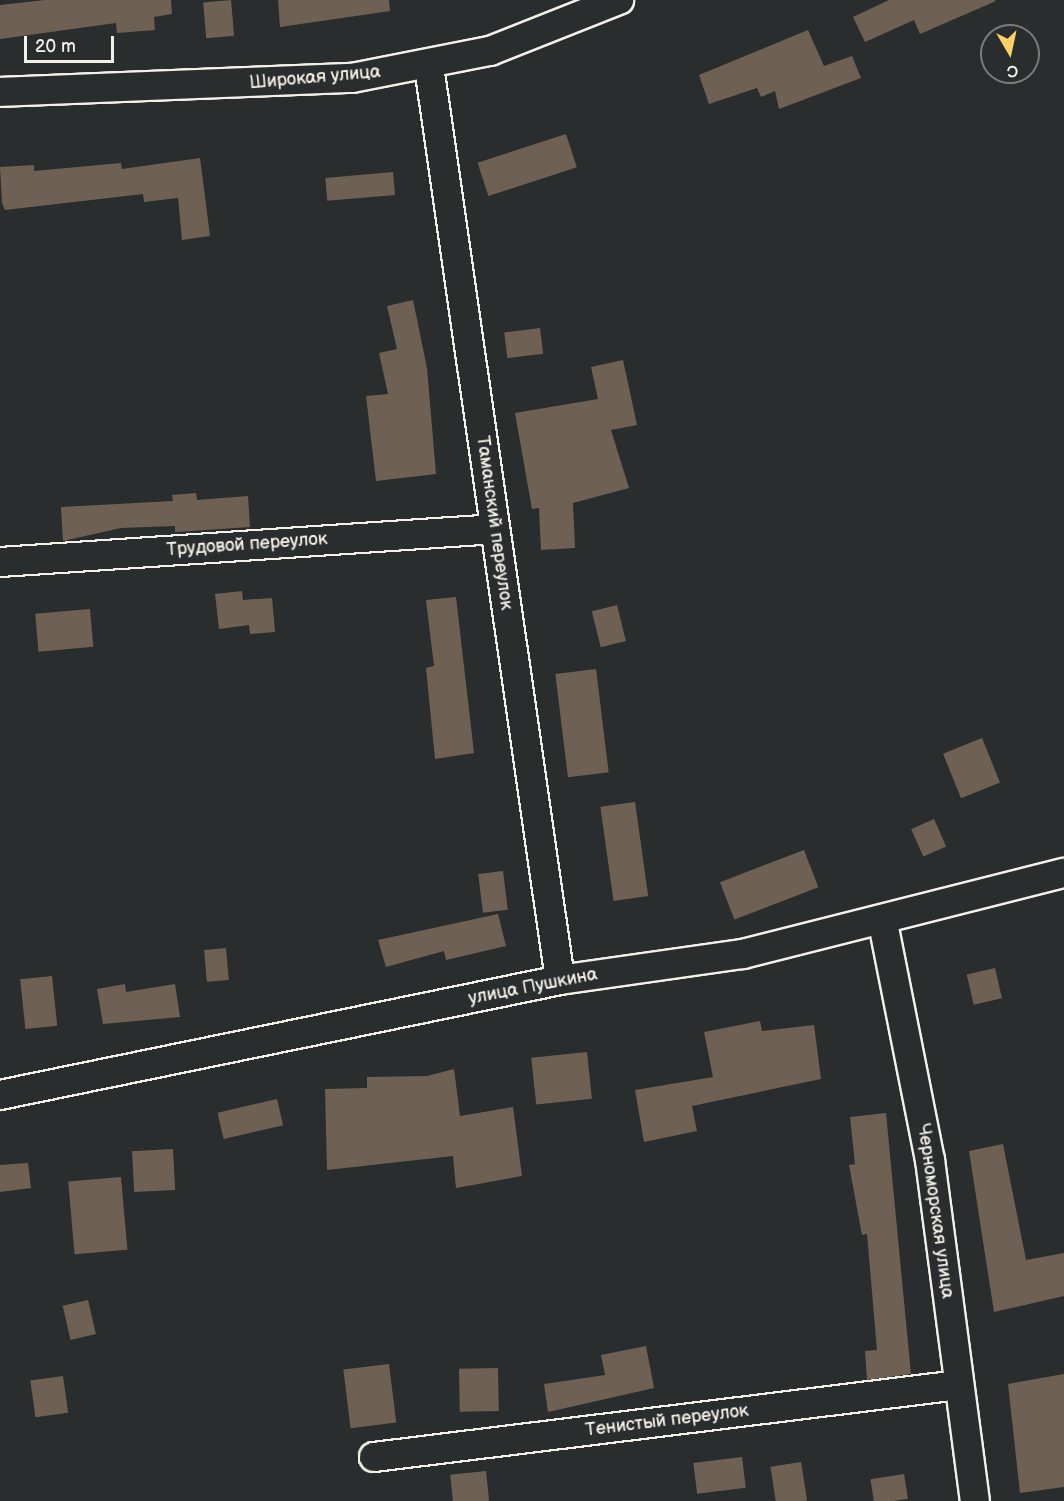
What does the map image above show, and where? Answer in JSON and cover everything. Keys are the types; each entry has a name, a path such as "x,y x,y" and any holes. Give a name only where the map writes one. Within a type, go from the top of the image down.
{"street":[{"name":"Широкая улица","path":"0,92 340,78 429,66 490,51 619,0"},
{"name":"Таманский переулок","path":"429,66 560,980"},
{"name":"Трудовой переулок","path":"0,562 494,529"},
{"name":"улица Пушкина","path":"0,1095 560,980 743,954 883,923 1064,873"},
{"name":"Черноморская улица","path":"883,923 930,1160 975,1501"},
{"name":"Тенистый переулок","path":"374,1457 959,1385"}],"building":[{"path":"45,0 171,0 172,14 154,17 155,30 117,33 116,23 0,39 0,5"},
{"path":"231,0 234,36 206,38 203,2"},
{"path":"278,0 389,0 390,11 280,27"},
{"path":"889,0 996,1 920,34 914,20 865,42 853,17"},
{"path":"808,30 824,66 852,56 861,78 779,109 775,91 761,97 757,88 709,104 699,75"},
{"path":"566,134 577,167 488,196 478,163"},
{"path":"200,158 210,236 182,240 178,198 144,202 143,194 5,210 2,203 0,167 34,165 34,171 121,163 122,169"},
{"path":"393,172 395,195 327,201 325,178"},
{"path":"413,300 427,368 436,474 376,481 366,396 388,394 379,353 397,349 387,306"},
{"path":"540,328 543,354 507,358 504,332"},
{"path":"623,360 637,425 611,430 629,488 573,503 575,548 541,550 539,508 532,509 515,413 598,399 591,367"},
{"path":"196,493 197,500 248,496 250,527 175,532 175,526 121,528 63,541 61,507 173,501 172,495"},
{"path":"242,591 243,600 272,598 275,632 250,634 249,625 219,629 215,594"},
{"path":"456,597 474,753 435,759 426,668 434,666 426,600"},
{"path":"617,605 626,641 601,647 592,611"},
{"path":"90,609 93,647 39,652 35,614"},
{"path":"596,669 609,772 568,777 555,674"},
{"path":"982,738 1000,783 961,798 943,754"},
{"path":"635,802 648,896 614,901 600,807"},
{"path":"934,819 946,846 923,857 911,829"},
{"path":"804,850 818,887 734,920 720,882"},
{"path":"503,871 508,910 483,913 478,874"},
{"path":"498,914 506,946 446,960 444,951 386,967 378,940"},
{"path":"226,948 229,980 207,982 204,950"},
{"path":"995,968 1002,998 974,1005 967,975"},
{"path":"52,976 57,1026 25,1029 20,979"},
{"path":"125,984 126,992 175,984 180,1017 103,1024 97,989"},
{"path":"760,1021 762,1031 814,1025 821,1079 692,1106 697,1131 644,1142 635,1090 713,1077 704,1032"},
{"path":"587,1052 592,1099 536,1105 531,1058"},
{"path":"454,1069 460,1116 513,1107 522,1176 456,1188 453,1156 327,1170 325,1089 367,1088 367,1077 427,1076"},
{"path":"277,1099 283,1125 224,1139 218,1113"},
{"path":"886,1113 911,1374 867,1380 865,1351 877,1350 867,1234 862,1235 849,1165 855,1164 850,1117"},
{"path":"1003,1144 1026,1260 1064,1253 1064,1296 994,1312 969,1151"},
{"path":"173,1149 175,1190 134,1192 132,1151"},
{"path":"28,1163 31,1188 0,1192 0,1165"},
{"path":"121,1177 127,1250 75,1254 68,1182"},
{"path":"88,1300 96,1334 71,1340 63,1306"},
{"path":"646,1346 654,1388 548,1412 544,1384 605,1375 601,1355"},
{"path":"389,1364 396,1423 351,1428 343,1370"},
{"path":"498,1368 499,1411 460,1412 459,1369"},
{"path":"1064,1374 1064,1487 1020,1493 1008,1384"},
{"path":"63,1376 68,1413 35,1417 30,1381"},
{"path":"742,1457 746,1488 697,1494 693,1463"},
{"path":"801,1462 807,1501 776,1501 770,1467"},
{"path":"486,1471 489,1501 453,1501 450,1475"},
{"path":"904,1474 908,1499 874,1501 870,1479"}]}
